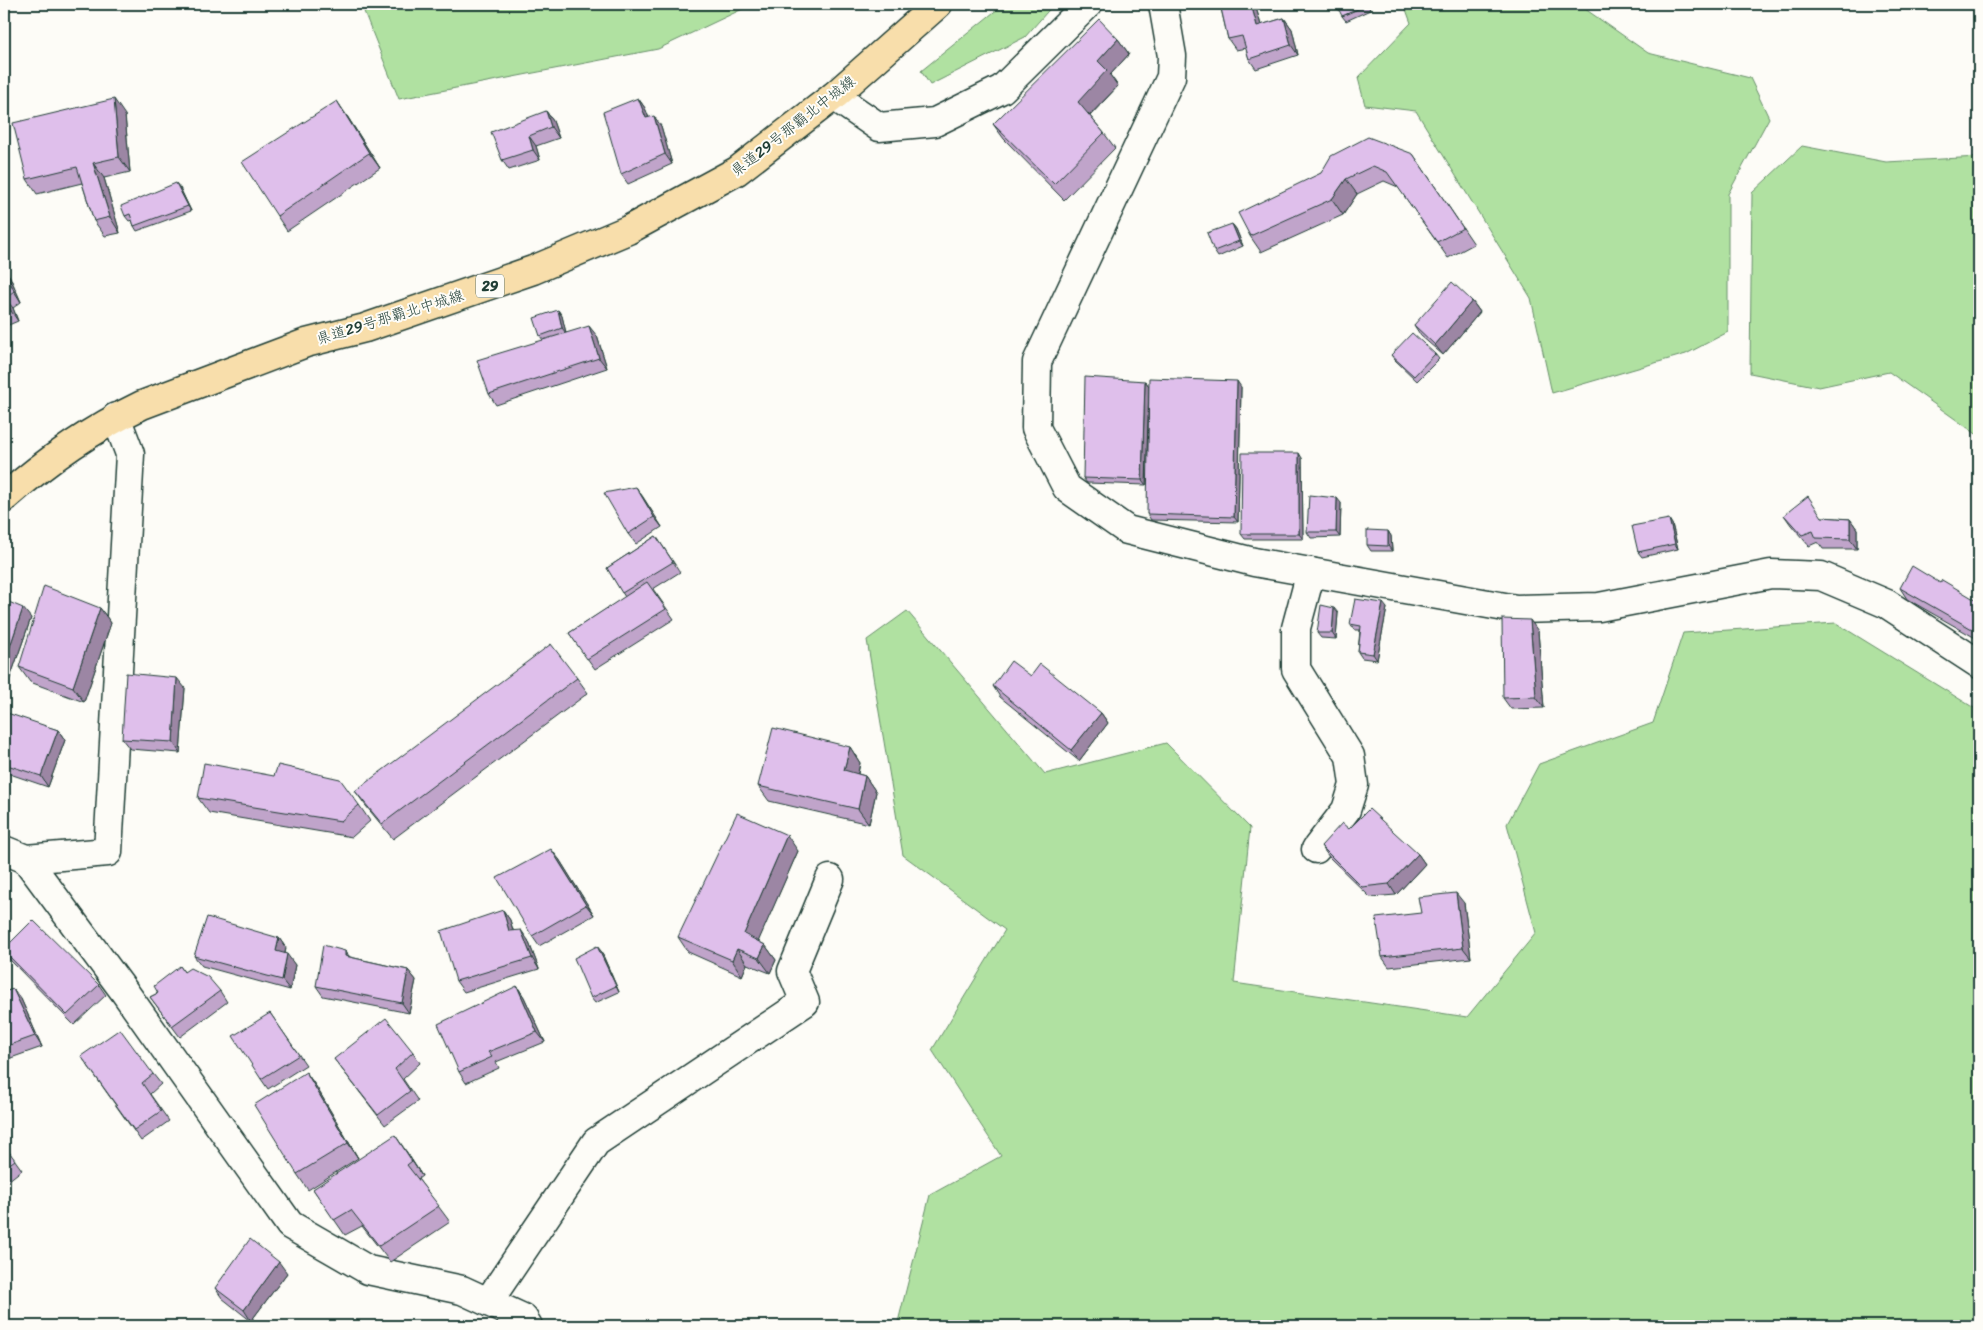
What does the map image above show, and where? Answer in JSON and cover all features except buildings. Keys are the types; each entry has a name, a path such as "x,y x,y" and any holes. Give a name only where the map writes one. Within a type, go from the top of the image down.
{"main road":[{"name":"県道29号那覇北中城線","path":"4,498 63,451 116,417 142,405 306,343 374,325 533,270 592,246 672,207 737,172 834,96 938,4"}],"street":[{"path":"834,96 880,127 935,122 1002,89 1088,4"},
{"path":"1164,4 1172,56 1171,77 1037,362 1036,428 1067,488 1127,530 1254,562 1516,609 1599,607 1771,574 1820,576 1887,604 1979,664"},
{"path":"15,854 108,852 130,454 116,417"},
{"path":"1311,572 1296,628 1296,669 1350,756 1354,785 1346,810 1316,849"},
{"path":"15,854 124,991 290,1226 368,1270 462,1290 523,1318 528,1326"},
{"path":"488,1302 596,1142 805,1002 792,971 830,879"}],"green space":[{"path":"361,4 753,4 658,49 399,99"},
{"path":"1004,4 1054,4 1025,37 930,85 921,71"},
{"path":"1404,4 1578,4 1648,53 1750,78 1769,118 1728,194 1728,332 1686,354 1552,393 1531,298 1416,111 1365,105 1358,78 1411,23"},
{"path":"1802,146 1886,162 1979,157 1979,436 1889,372 1819,387 1750,373 1752,193"},
{"path":"907,611 1045,774 1166,743 1250,828 1234,983 1467,1017 1536,933 1507,824 1539,764 1653,723 1683,633 1836,623 1979,711 1979,1326 897,1326 930,1195 1001,1156 932,1050 1005,930 903,855 867,640"}]}
